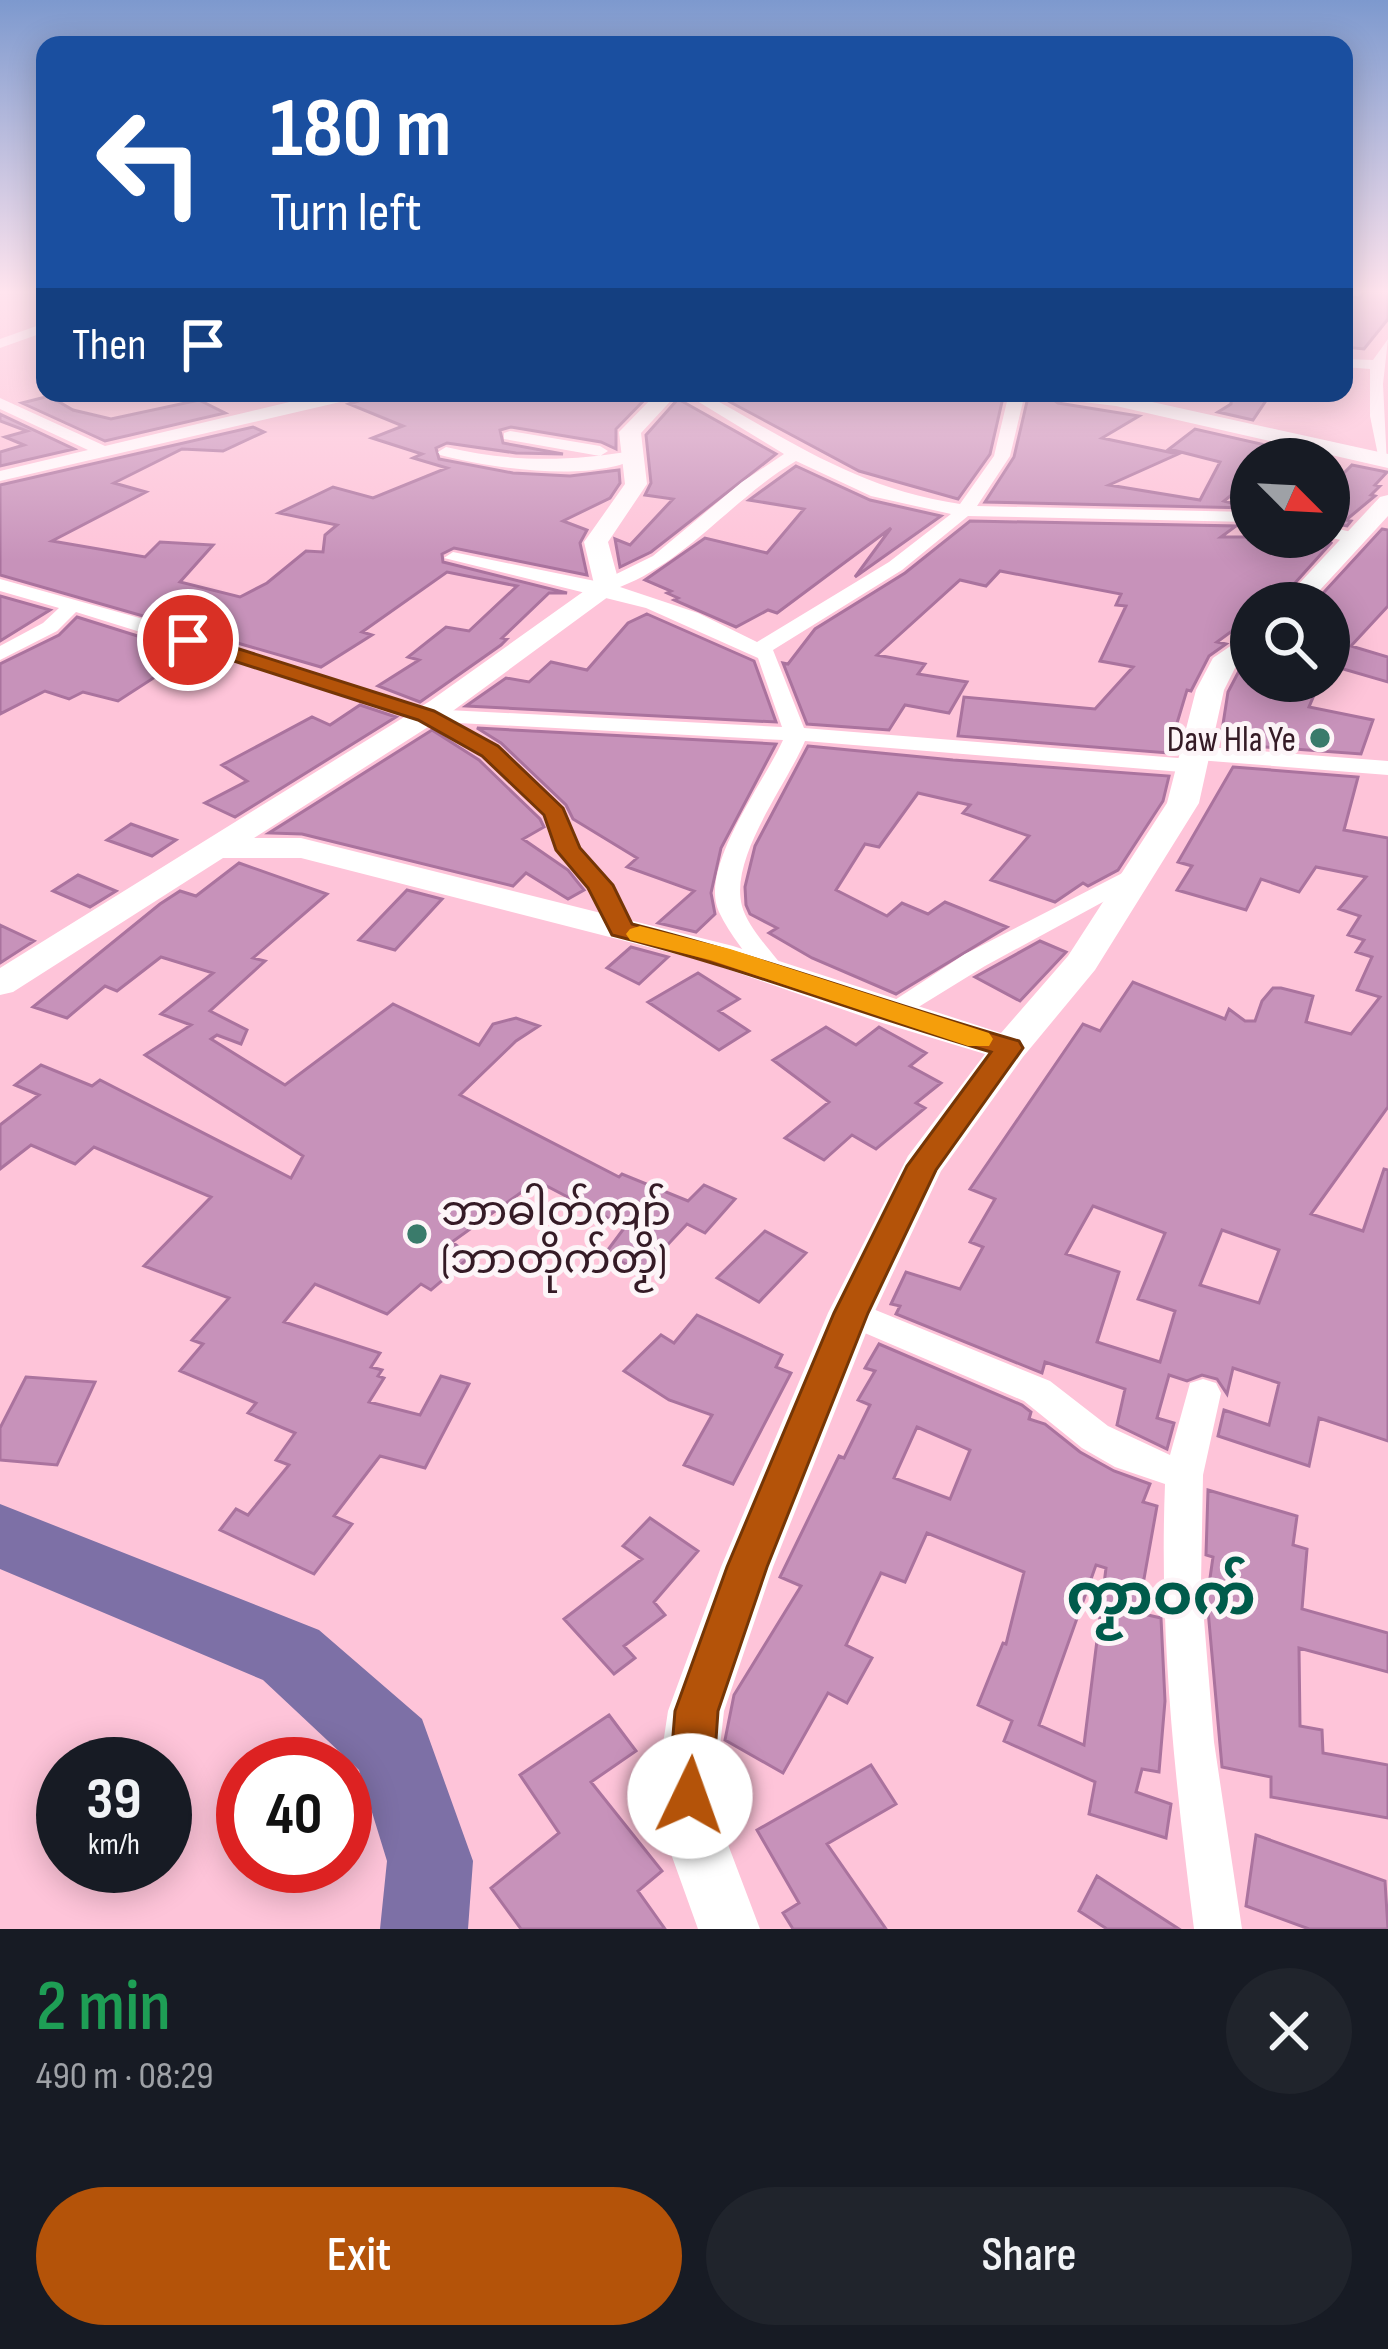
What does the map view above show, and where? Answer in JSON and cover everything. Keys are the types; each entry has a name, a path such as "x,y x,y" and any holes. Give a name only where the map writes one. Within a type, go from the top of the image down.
{"street":[{"path":"1125,402 1387,461 1379,434 1381,381"},
{"path":"0,476 289,402"},
{"path":"607,586 596,542 636,484 630,432 659,402"},
{"path":"707,402 796,454 879,493 966,508 1230,516"},
{"path":"758,650 944,530 1002,459 1015,402"},
{"path":"0,403 101,450"},
{"path":"511,428 632,448"},
{"path":"446,452 512,468 586,465 632,448"},
{"path":"0,984 426,716 607,586 639,577 670,557 720,514 750,479 796,454"},
{"path":"1314,582 1388,502"},
{"path":"1350,537 1355,538"},
{"path":"453,558 607,586 691,614 767,655 796,734 777,779 740,841 729,875 729,908 776,976"},
{"path":"0,585 426,716 490,751 555,813 568,850 600,885 621,930"},
{"path":"0,654 50,627 73,605"},
{"path":"729,1929 692,1826 689,1764 696,1711 747,1567 851,1313 922,1166 1009,1048 1082,962 1183,803 1210,690 1230,658"},
{"path":"426,716 1388,768"},
{"path":"215,848 301,848 720,954 889,1013 1009,1048"},
{"path":"889,1013 974,960 1138,873"},
{"path":"851,1313 1037,1391 1112,1446 1184,1475"},
{"path":"1203,1393 1184,1475 1181,1583 1190,1716 1218,1929"}],"building":[{"path":"59,402 111,419 190,402 203,402 225,413 105,441 22,403"},
{"path":"642,402 616,429 616,449 601,442 511,427 500,430 503,443 563,454 447,443 436,448 439,459 513,473 570,476 619,470 620,483 610,498 563,521 587,530 580,543 587,575 454,548 442,554 443,562 567,593 549,593 502,638 507,639 501,645 420,702 378,686 419,660 408,657 446,627 469,631 517,586 447,572 362,632 372,635 321,667 0,575 0,485 253,427 264,432 223,451 182,449 114,483 146,492 52,541 145,557 160,542 213,545 180,582 240,597 267,583 306,551 323,552 325,535 337,525 279,513 333,487 373,498 447,468 413,458 422,454 372,438 403,426 349,404"},
{"path":"675,402 683,402 776,454 651,552 620,567 615,539 630,545 673,499 645,495 651,483 646,435"},
{"path":"730,402 1002,402 990,454 958,499 859,471"},
{"path":"1027,402 1057,402 1139,416 1102,438 1178,454 1109,485 1200,500 1220,462 1169,449 1195,429 1234,438 1230,438 1230,496 1224,501 1230,508 985,502 1014,457"},
{"path":"1265,402 1253,420 1218,412 1231,404"},
{"path":"0,414 74,449 0,466 0,452 24,445 5,437 27,431 0,421"},
{"path":"796,466 870,500 941,516 855,577 891,528 777,613 768,610 736,627 674,600 678,598 667,593 671,591 645,580 705,538 767,553 804,509 749,500"},
{"path":"1350,467 1387,472 1375,485 1380,486 1371,495 1375,496 1350,517"},
{"path":"970,521 1230,526 1221,537 1230,537 1230,558 1318,558 1296,582 1230,582 1230,632 1217,642 1226,644 1209,656 1191,691 1187,690 1168,753 958,736 964,697 1095,709 1133,667 1100,661 1126,606 1116,605 1121,594 1000,571 986,586 960,580 877,655 925,664 918,674 967,682 949,713 905,705 889,730 807,724 783,663 788,664 815,629 905,573"},
{"path":"1382,529 1388,530 1388,606 1351,646 1388,657 1388,682 1350,671 1350,582 1333,582"},
{"path":"0,596 50,610 0,641"},
{"path":"647,614 754,661 776,722 466,706 506,678 529,682 551,662 587,670 628,623"},
{"path":"77,617 192,653 118,701 83,692 69,699 45,691 0,714 0,664 59,635"},
{"path":"1230,688 1230,702 1311,702 1309,707 1373,720 1361,754 1239,745 1241,740 1221,737"},
{"path":"360,705 396,717 235,817 205,803 247,781 222,765 312,717 330,725"},
{"path":"477,728 776,744 721,848 711,893 715,914 696,932 658,923 694,891 627,867 637,858 573,819 566,805 501,743"},
{"path":"432,730 479,760 540,819 544,827 523,839 568,870 584,890 568,899 526,873 513,886 302,834 269,833"},
{"path":"808,746 1169,776 1163,801 1118,870 1088,886 1083,883 1055,902 991,880 1029,836 963,813 970,805 918,793 879,847 865,844 836,890 887,916 902,903 928,914 945,902 1007,927 896,994 812,958 769,933 777,928 750,914 746,905 745,887 755,846"},
{"path":"1233,767 1358,777 1344,830 1388,838 1388,1107 1311,1214 1363,1231 1384,1169 1388,1170 1388,1441 1319,1418 1309,1466 1218,1436 1224,1410 1269,1425 1279,1383 1233,1368 1227,1394 1217,1379 1202,1375 1187,1381 1169,1375 1157,1418 1174,1423 1167,1449 1117,1425 1125,1389 1045,1362 1042,1373 896,1314 900,1306 891,1304 906,1272 960,1289 983,1247 970,1242 995,1199 970,1189 1083,1024 1100,1031 1133,982 1225,1019 1229,1009 1245,1021 1255,1021 1262,1001 1273,988 1281,988 1313,996 1306,1022 1351,1034 1380,997 1357,990 1372,957 1356,952 1364,940 1348,935 1360,916 1339,909 1366,877 1316,867 1299,892 1261,879 1246,910 1177,890 1192,866 1178,862","holes":["1093,1206 1165,1233 1138,1299 1175,1311 1160,1362 1097,1342 1119,1272 1066,1254","1222,1230 1279,1250 1259,1303 1200,1285"]},
{"path":"131,824 176,840 152,856 107,840"},
{"path":"239,863 327,894 253,958 265,961 210,1011 247,1030 241,1044 217,1035 211,1039 285,1085 393,1004 479,1045 493,1024 516,1018 539,1026 516,1041 460,1095 619,1177 622,1174 688,1201 704,1185 735,1199 705,1233 687,1224 643,1271 604,1255 625,1227 537,1181 452,1242 471,1256 431,1290 421,1284 387,1314 315,1284 284,1322 380,1353 371,1367 382,1370 378,1376 384,1378 369,1402 420,1415 441,1376 469,1384 425,1468 380,1456 334,1516 352,1524 314,1574 220,1530 236,1509 248,1515 289,1465 276,1460 295,1433 248,1413 256,1403 180,1371 203,1344 192,1340 229,1298 144,1266 211,1197 94,1147 75,1164 31,1145 0,1169 0,1125 39,1095 15,1085 41,1065 92,1086 100,1080 291,1178 303,1156 145,1055 191,1025 161,1014 213,973 161,957 117,991 105,986 67,1018 33,1007 160,904 180,891 196,896"},
{"path":"78,875 116,891 90,907 53,891"},
{"path":"407,890 442,899 395,950 359,940"},
{"path":"0,925 34,941 0,963"},
{"path":"1040,941 1066,952 1020,1001 975,977"},
{"path":"631,947 668,957 639,984 607,968"},
{"path":"698,973 739,999 719,1011 749,1031 719,1050 648,1002"},
{"path":"826,1027 856,1045 879,1027 926,1053 910,1066 941,1083 916,1103 925,1108 876,1149 852,1135 824,1160 785,1138 829,1102 773,1060"},
{"path":"765,1231 806,1253 759,1302 717,1278"},
{"path":"697,1315 782,1355 776,1367 791,1373 733,1484 684,1465 712,1415 669,1400 624,1371 661,1335 674,1343"},
{"path":"879,1344 1022,1405 1031,1412 1029,1419 1045,1424 1080,1452 1150,1484 1143,1502 1157,1506 1142,1590 1153,1592 1148,1615 1161,1618 1165,1701 1159,1772 1142,1769 1136,1792 1171,1804 1166,1838 1089,1814 1095,1782 1004,1741 1012,1721 978,1705 1006,1644 1024,1572 927,1533 905,1582 881,1573 846,1645 872,1658 847,1703 828,1693 783,1773 725,1740 734,1695 801,1586 780,1577 839,1456 844,1458 870,1405 858,1400 875,1371 865,1368","holes":["917,1427 970,1450 950,1499 894,1478","1096,1565 1106,1568 1084,1745 1039,1725"]},
{"path":"26,1377 95,1382 57,1465 0,1460 0,1428"},
{"path":"1208,1490 1297,1516 1293,1545 1307,1549 1302,1609 1388,1633 1388,1672 1299,1648 1300,1726 1322,1730 1323,1753 1388,1765 1388,1818 1271,1797 1271,1777 1222,1767 1207,1599 1213,1557 1206,1555"},
{"path":"650,1518 698,1551 654,1602 665,1615 624,1646 635,1658 614,1674 564,1619 642,1559 623,1546"},
{"path":"609,1715 636,1751 591,1782 662,1871 638,1891 665,1929 521,1929 491,1888 559,1833 520,1775"},
{"path":"871,1765 896,1804 827,1844 886,1929 793,1929 783,1913 799,1903 757,1830"},
{"path":"1256,1835 1385,1881 1388,1929 1309,1929 1246,1906"},
{"path":"1097,1876 1179,1929 1107,1929 1079,1911"}],"waterway":[{"path":"0,1536 291,1655 393,1747 430,1861 424,1929"}],"slow traffic":[{"path":"640,934 720,954 851,1001 979,1039"}],"place":[{"name":"Daw Hla Ye","path":"1320,738"},
{"name":"ဘာဓါတ်ကျာ် (ဘာတိုက်တၟိ)","path":"417,1234"}],"district":[{"name":"ကၟာဝက်","path":"1161,1594"}],"route":[{"path":"188,640 426,716 490,751 555,813 568,850 600,885 621,930 720,954 889,1013 1009,1048 922,1166 851,1313 747,1567 696,1711 690,1796"}]}
